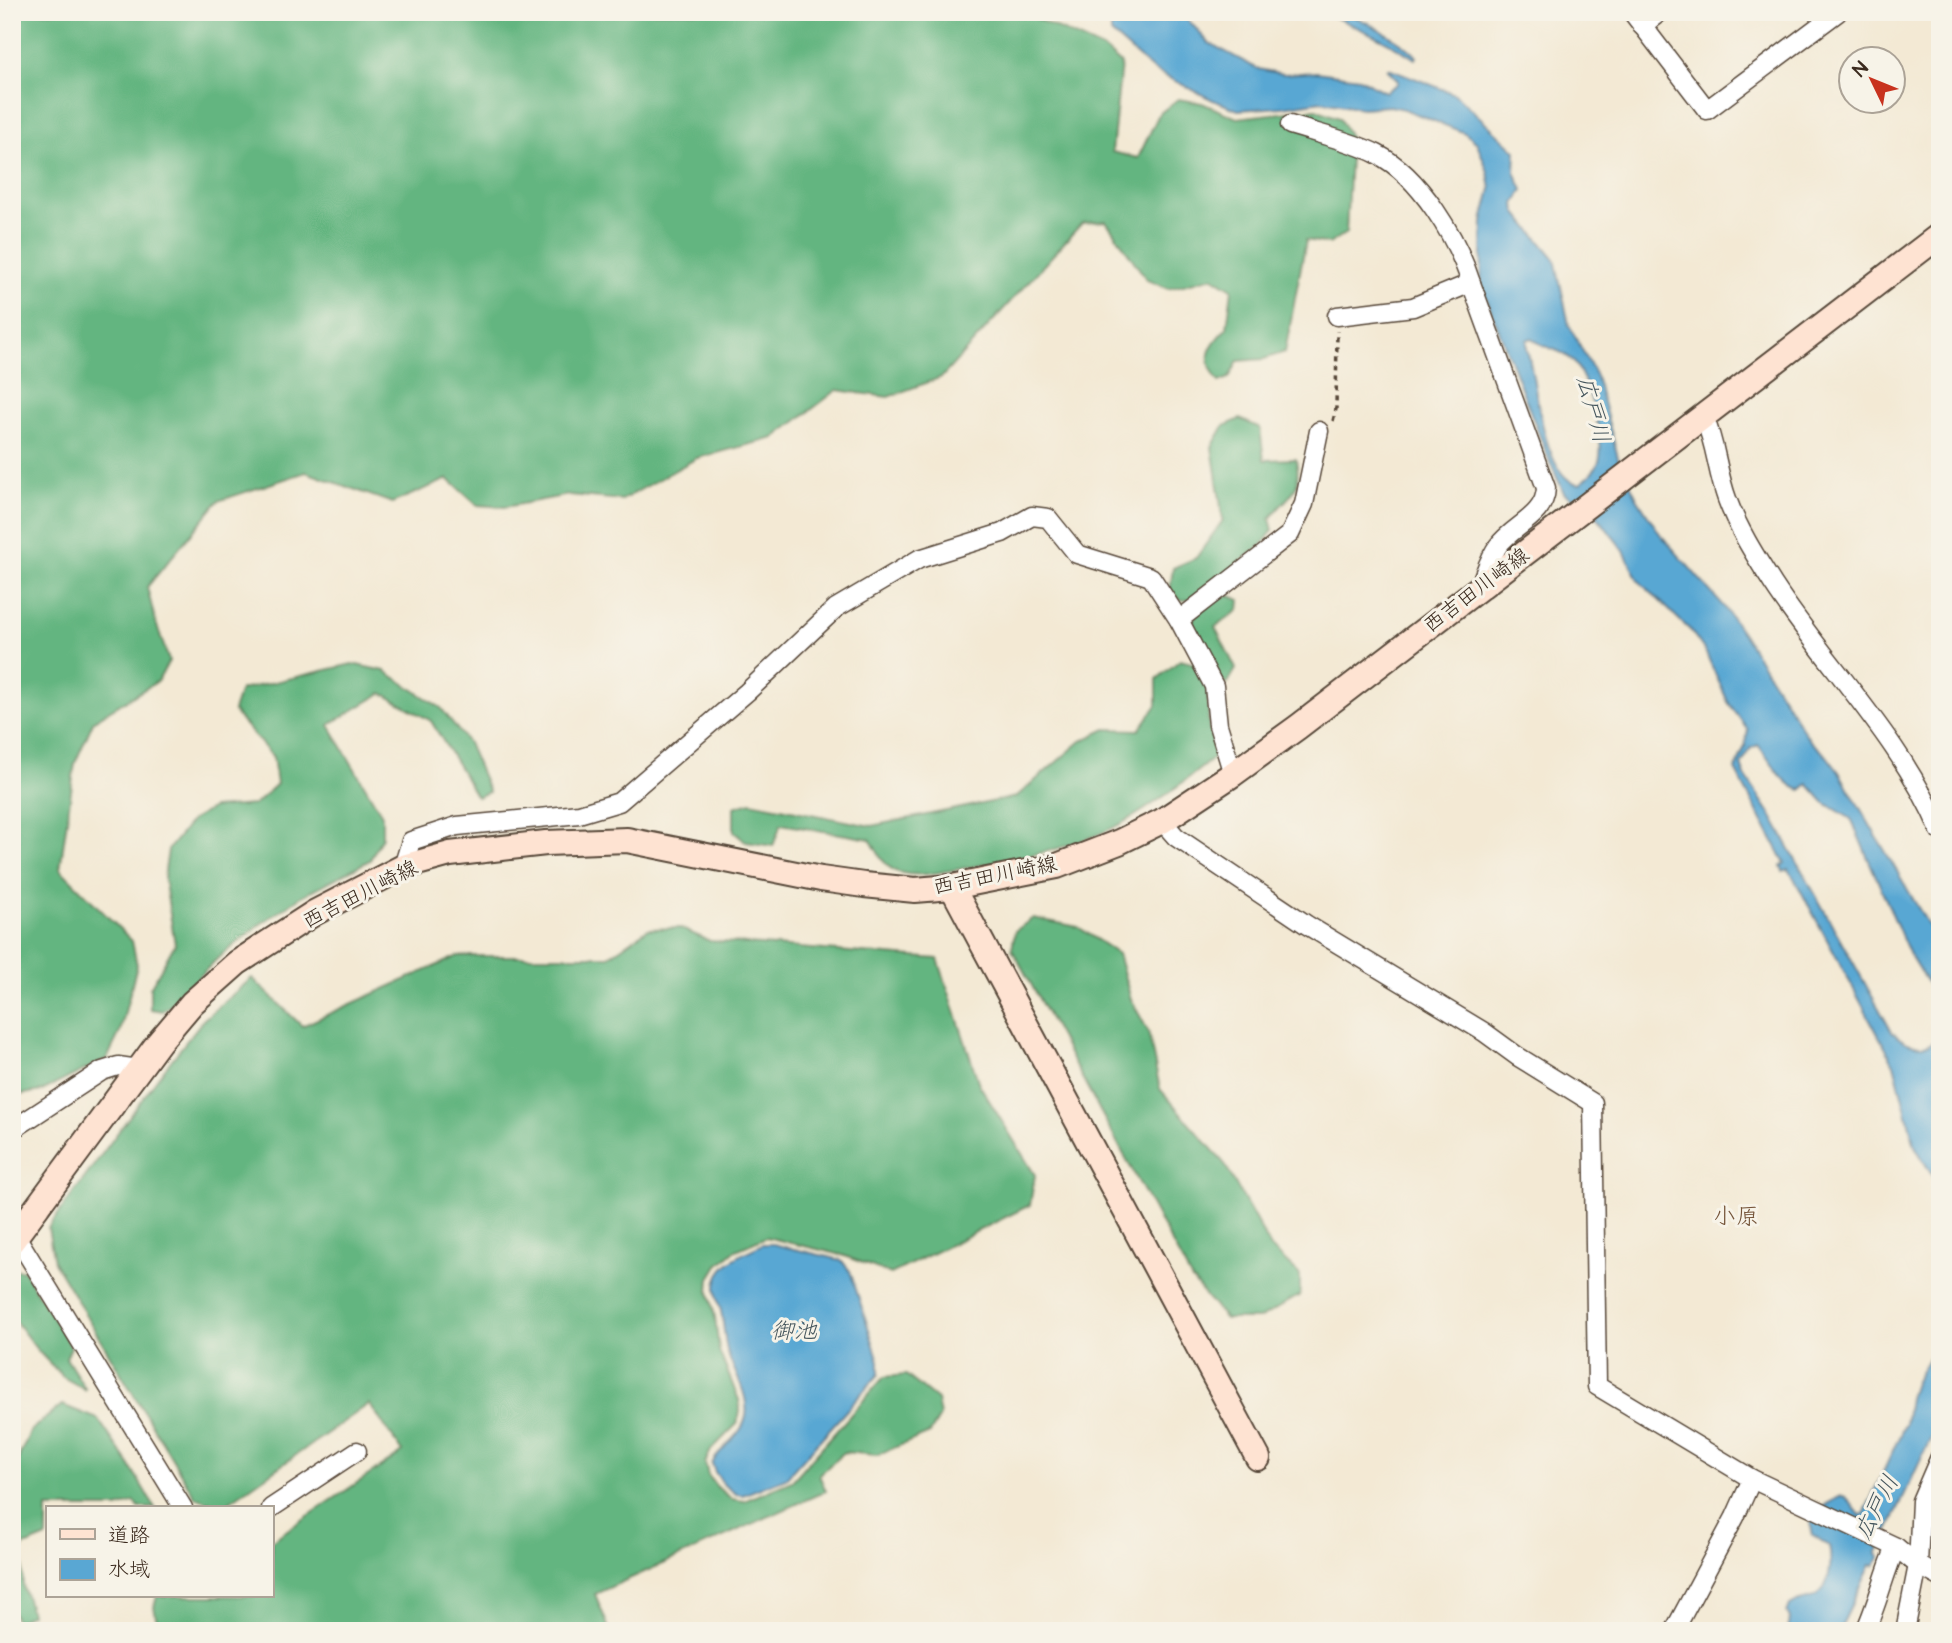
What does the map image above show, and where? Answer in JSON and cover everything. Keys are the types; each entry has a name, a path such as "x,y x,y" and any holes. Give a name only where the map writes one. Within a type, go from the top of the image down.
{"main road":[{"name":"西吉田川崎線","path":"14,1239 139,1069 192,1003 237,963 314,913 403,867 450,854 546,843 627,840 821,879 915,890 952,887 1056,866 1119,842 1162,821 1233,775 1940,235"},
{"path":"952,887 1258,1458"}],"street":[{"path":"1660,12 1637,19 1707,110 1838,12"},
{"path":"1290,125 1373,152 1392,164 1428,201 1450,231 1461,253 1546,488 1543,505 1494,551 1479,588"},
{"path":"1336,316 1413,307 1471,283"},
{"path":"1704,417 1714,438 1719,474 1727,500 1740,530 1774,586 1908,768 1940,831"},
{"path":"1179,621 1290,534 1304,505 1319,431"},
{"path":"403,867 411,841 457,826 579,814 619,802 747,692 836,608 919,559 1002,533 1032,516 1048,518 1077,554 1152,577 1214,686 1218,725 1233,775"},
{"path":"1162,821 1176,836 1307,925 1484,1032 1593,1103 1597,1386 1752,1479 1896,1547 1918,1565 1940,1577"},
{"path":"12,1130 102,1071 118,1066 139,1069"},
{"path":"14,1239 182,1506"},
{"path":"273,1507 357,1451"},
{"path":"1905,1631 1918,1565 1921,1501 1940,1457"},
{"path":"1674,1631 1735,1517 1752,1479"},
{"path":"1865,1631 1896,1547"}],"path":[{"path":"1319,431 1331,429 1336,409 1336,316"}],"green space":[{"path":"12,12 1022,12 1105,50 1121,64 1112,152 1138,158 1159,114 1178,99 1202,103 1237,118 1316,109 1339,118 1351,138 1346,233 1329,244 1306,240 1285,352 1264,359 1238,361 1229,378 1219,382 1210,367 1209,354 1215,341 1227,328 1232,289 1213,277 1168,289 1147,280 1106,221 1082,223 942,377 888,397 837,390 774,438 697,458 622,500 569,495 505,507 477,505 448,479 392,503 306,472 218,501 147,587 169,661 158,681 94,720 75,763 60,869 132,941 137,965 120,1032 107,1059 42,1091 12,1096"},
{"path":"1240,419 1260,428 1264,460 1296,459 1296,487 1270,519 1273,530 1262,545 1191,600 1180,600 1170,590 1173,568 1196,558 1223,520 1212,447 1224,426"},
{"path":"1229,595 1240,600 1239,610 1215,627 1236,669 1227,684 1218,681 1191,631 1194,616 1216,597"},
{"path":"1180,660 1196,664 1207,686 1209,727 1217,755 1150,806 1090,838 1011,860 919,875 902,873 891,868 870,839 781,824 773,846 746,842 734,832 734,807 751,802 871,826 1016,797 1081,741 1106,729 1139,730 1157,705 1157,679"},
{"path":"352,664 385,671 441,708 468,743 489,792 477,797 431,721 382,693 329,725 382,815 382,837 370,860 302,896 259,925 218,958 170,1006 162,1011 150,1009 150,988 175,944 164,878 168,850 192,820 213,808 254,805 277,784 273,757 233,711 240,690"},
{"path":"1033,918 1078,927 1118,954 1131,999 1148,1031 1160,1089 1224,1163 1271,1248 1300,1275 1300,1295 1259,1319 1225,1319 1192,1280 1012,949 1015,931"},
{"path":"679,928 710,941 938,959 979,1084 1035,1175 1030,1205 891,1274 842,1255 766,1237 734,1251 718,1265 710,1278 709,1292 719,1351 739,1400 740,1411 737,1424 711,1450 705,1463 708,1475 717,1487 732,1499 744,1501 792,1481 884,1377 906,1375 937,1400 940,1416 930,1433 877,1455 844,1452 819,1475 826,1491 595,1594 610,1631 159,1631 154,1607 156,1598 273,1598 273,1540 403,1452 369,1404 223,1506 195,1497 54,1262 48,1228 203,1020 252,978 302,1026 458,956 609,956 648,929"},
{"path":"12,1270 23,1270 71,1347 66,1358 86,1390 63,1377 38,1351 12,1317"},
{"path":"62,1405 98,1419 154,1506 138,1506 135,1502 124,1506 46,1506 46,1537 22,1547 23,1585 31,1614 17,1622 12,1611 12,1465 17,1461 31,1430"}],"water":[{"name":"広戸川","path":"1106,12 1181,12 1209,43 1258,69 1284,74 1317,72 1359,78 1385,92 1398,83 1387,69 1389,68 1455,94 1516,151 1515,172 1523,190 1515,204 1516,212 1555,259 1569,325 1596,376 1619,461 1637,498 1660,534 1724,607 1811,742 1839,772 1940,945 1940,1004 1910,955 1851,819 1824,802 1808,784 1801,790 1789,783 1758,745 1751,748 1741,765 1744,774 1771,815 1892,1032 1911,1044 1925,1046 1936,1039 1940,1031 1940,1189 1915,1146 1894,1064 1789,869 1783,871 1781,866 1785,863 1735,770 1748,730 1728,702 1705,651 1691,631 1638,580 1624,551 1596,515 1564,493 1549,460 1481,284 1483,221 1491,189 1477,143 1465,133 1390,106 1362,108 1322,101 1238,110 1153,70 1111,33 1111,23","holes":["1532,338 1573,361 1590,396 1598,427 1600,454 1598,464 1580,484 1570,481 1560,470 1546,439 1527,349 1527,340"]},
{"path":"1324,12 1343,12 1363,21 1395,39 1417,57 1415,59 1382,39"},
{"name":"御池","path":"763,1244 841,1260 850,1271 879,1361 879,1374 786,1478 743,1495 736,1494 724,1485 712,1464 741,1429 746,1416 746,1402 727,1349 716,1290 720,1273 725,1266"},
{"name":"広戸川","path":"1940,1338 1940,1418 1877,1554 1880,1556 1875,1566 1871,1565 1839,1631 1788,1631 1790,1619 1787,1613 1790,1605 1822,1591 1829,1572 1829,1546 1813,1535 1810,1523 1824,1506 1842,1496 1846,1497 1860,1515 1864,1514 1905,1424 1914,1383"}],"district":[{"name":"小原","path":"1736,1216"}]}
